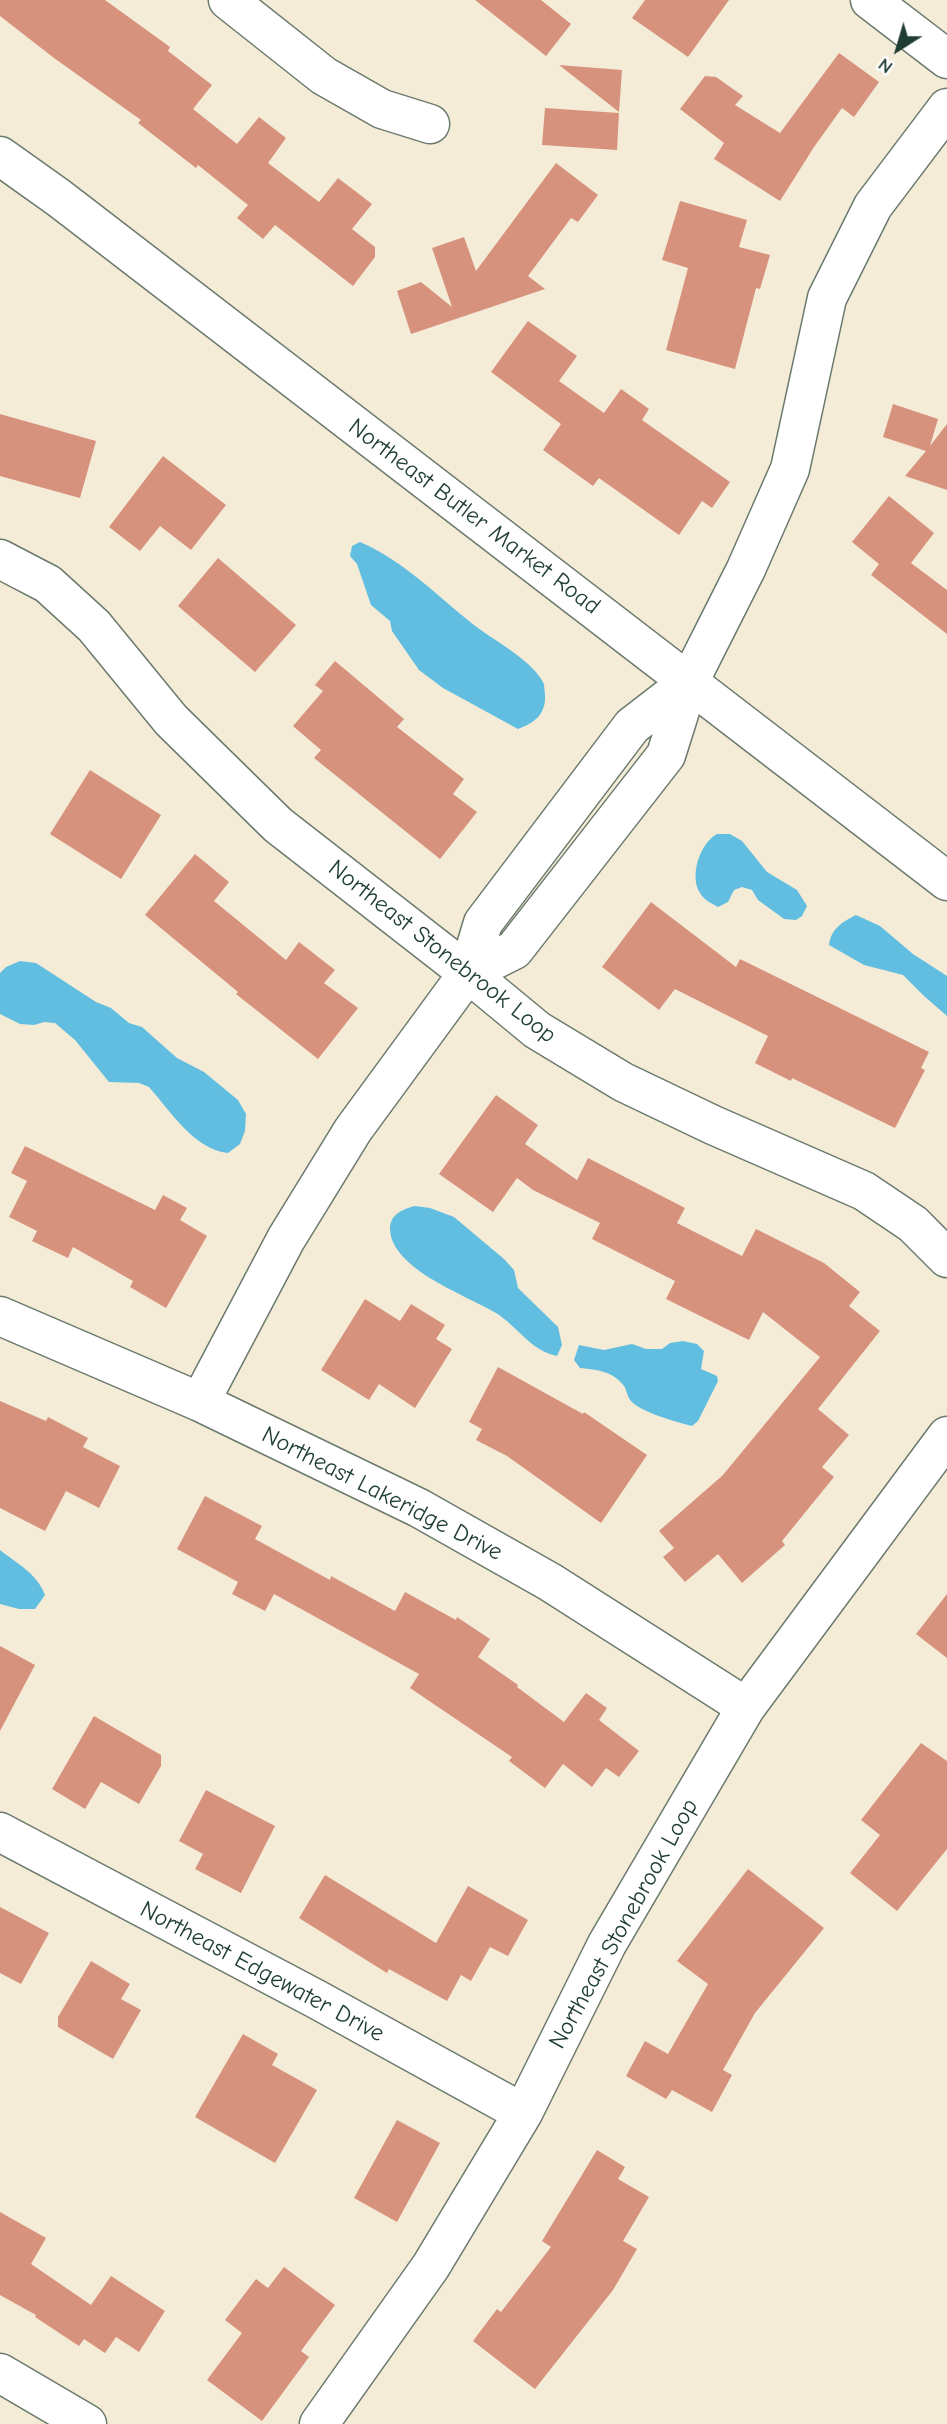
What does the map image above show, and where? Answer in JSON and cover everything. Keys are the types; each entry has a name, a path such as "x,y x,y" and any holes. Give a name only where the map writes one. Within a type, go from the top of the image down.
{"street":[{"path":"228,0 324,76 382,109 430,124"},
{"path":"870,0 947,59"},
{"path":"200,1402 286,1239 353,1130 468,973 483,923 632,726 689,682 746,569 790,469 827,298 873,206 947,108"},
{"name":"Northeast Butler Market Road","path":"0,156 70,206 947,881"},
{"name":"Northeast Stonebrook Loop","path":"0,559 48,584 94,626 171,720 278,825 537,1030 623,1082 864,1191 913,1224 947,1258"},
{"name":"Northeast Lakeridge Drive","path":"0,1316 200,1402 419,1508 550,1582 746,1707"},
{"name":"Northeast Stonebrook Loop","path":"319,2424 431,2266 523,2113 607,1944 746,1707 947,1436"},
{"name":"Northeast Edgewater Drive","path":"0,1832 316,1999 523,2113"},
{"path":"0,2373 87,2424"}],"water":[{"path":"360,542 392,559 532,668 544,684 545,702 538,717 518,729 443,688 419,670 392,631 390,621 371,605 357,564 350,556 352,546"},
{"path":"717,834 730,834 742,841 767,872 797,890 807,906 802,916 796,920 784,919 758,900 752,890 742,887 734,890 728,902 718,907 704,898 697,886 696,869 701,852"},
{"path":"856,915 880,926 913,954 947,976 947,1016 903,975 864,965 829,945 838,927"},
{"path":"20,961 36,963 96,1002 111,1008 129,1023 142,1027 177,1058 204,1072 238,1100 246,1114 245,1131 240,1144 228,1153 205,1145 184,1128 149,1087 139,1083 109,1082 75,1040 55,1023 20,1024 0,1014 0,973"},
{"path":"415,1206 430,1208 454,1217 504,1259 514,1270 518,1288 558,1327 562,1345 557,1356 539,1349 504,1318 432,1279 403,1256 394,1243 391,1224 398,1213"},
{"path":"683,1341 697,1344 704,1351 701,1369 717,1376 718,1381 698,1421 692,1426 642,1409 631,1401 624,1386 615,1377 604,1372 580,1368 574,1360 579,1345 604,1350 632,1344 646,1349 662,1349 670,1343"},
{"path":"0,1550 26,1569 41,1587 45,1595 35,1609 19,1609 0,1604"}],"building":[{"path":"0,0 105,0 170,47 168,51 212,85 193,109 237,144 259,117 286,138 268,163 319,202 338,178 372,204 352,229 375,247 375,257 353,286 275,225 263,239 237,218 248,205 198,165 196,168 138,123 141,120 0,16"},
{"path":"475,0 541,0 571,24 546,56"},
{"path":"645,0 729,0 688,57 632,18"},
{"path":"839,53 879,82 854,117 842,108 780,201 714,159 724,143 680,109 705,76 716,77 743,96 735,105 780,133"},
{"path":"559,65 622,70 619,112"},
{"path":"545,108 619,113 617,150 542,145"},
{"path":"556,163 598,195 578,222 571,218 528,276 545,289 411,334 397,291 421,282 452,307 432,248 464,237 476,271"},
{"path":"680,201 747,220 739,247 770,255 760,289 756,288 735,369 666,350 688,268 662,260"},
{"path":"528,321 577,356 559,381 604,413 621,389 649,409 642,420 730,482 712,508 702,501 679,535 599,478 593,486 543,450 561,424 491,372"},
{"path":"893,404 938,419 930,446 947,424 947,490 905,476 926,451 883,437"},
{"path":"0,414 96,441 80,498 0,476"},
{"path":"163,456 226,505 191,550 160,526 140,551 109,527"},
{"path":"889,496 934,533 911,563 947,590 947,634 871,575 879,564 852,542"},
{"path":"218,558 296,625 255,672 178,606"},
{"path":"335,661 404,719 397,727 464,779 453,794 477,812 440,859 314,758 321,750 293,726 323,691 315,685"},
{"path":"90,770 161,815 121,879 50,834"},
{"path":"195,854 229,882 214,901 286,960 299,942 335,970 324,983 358,1008 318,1059 236,994 238,992 145,915"},
{"path":"651,902 736,967 740,959 929,1052 921,1068 925,1070 895,1128 755,1063 768,1036 675,989 659,1010 602,967"},
{"path":"496,1095 538,1125 525,1144 577,1180 588,1158 685,1208 677,1223 742,1256 756,1229 824,1263 860,1292 849,1306 880,1331 818,1409 849,1435 822,1467 834,1477 782,1541 785,1545 742,1583 718,1554 685,1582 663,1557 674,1548 659,1531 723,1475 820,1357 763,1312 749,1340 666,1299 675,1281 592,1239 600,1223 533,1190 517,1178 493,1212 439,1174"},
{"path":"25,1146 155,1210 163,1195 187,1208 180,1220 207,1236 166,1308 130,1287 133,1281 73,1247 68,1258 32,1241 37,1231 9,1217 27,1181 11,1173"},
{"path":"365,1299 400,1321 411,1304 445,1325 436,1339 452,1349 415,1408 379,1384 369,1400 321,1370"},
{"path":"498,1367 583,1414 584,1412 647,1455 601,1523 507,1456 476,1440 482,1429 469,1422"},
{"path":"0,1401 46,1421 48,1417 88,1438 83,1447 120,1466 99,1508 66,1491 45,1531 0,1508"},
{"path":"205,1496 262,1526 255,1539 330,1580 331,1576 395,1611 405,1592 456,1620 457,1617 490,1639 478,1657 564,1722 586,1693 607,1708 599,1720 639,1751 619,1777 606,1768 592,1787 563,1764 545,1788 509,1761 512,1757 410,1688 419,1674 274,1594 265,1611 232,1594 238,1582 177,1549"},
{"path":"947,1594 947,1658 916,1634"},
{"path":"0,1646 35,1665 0,1731"},
{"path":"94,1716 161,1755 161,1766 139,1804 101,1782 85,1809 52,1789"},
{"path":"921,1743 947,1761 947,1849 897,1911 850,1873 880,1835 861,1820"},
{"path":"206,1790 275,1826 241,1893 195,1869 203,1854 179,1841"},
{"path":"748,1869 824,1928 755,2013 723,2070 732,2075 712,2112 672,2090 666,2099 626,2076 645,2041 668,2054 708,1984 677,1961"},
{"path":"325,1875 436,1943 468,1886 528,1920 508,1956 490,1947 471,1981 461,1975 447,2001 389,1969 387,1973 299,1918"},
{"path":"0,1907 49,1933 21,1984 0,1973"},
{"path":"91,1961 130,1984 121,1999 141,2010 113,2059 58,2027 58,2017"},
{"path":"243,2034 278,2054 272,2065 317,2090 275,2163 195,2117"},
{"path":"397,2120 440,2143 397,2222 354,2198"},
{"path":"597,2150 625,2167 618,2179 649,2197 623,2241 637,2249 613,2290 535,2389 473,2341 497,2309 501,2312 551,2247 542,2241"},
{"path":"0,2212 46,2238 31,2264 91,2305 111,2276 165,2311 139,2352 116,2337 105,2353 84,2339 79,2346 35,2317 36,2315 0,2295"},
{"path":"284,2267 335,2305 301,2351 309,2357 262,2421 207,2380 242,2333 225,2320 256,2279 268,2288"}]}
